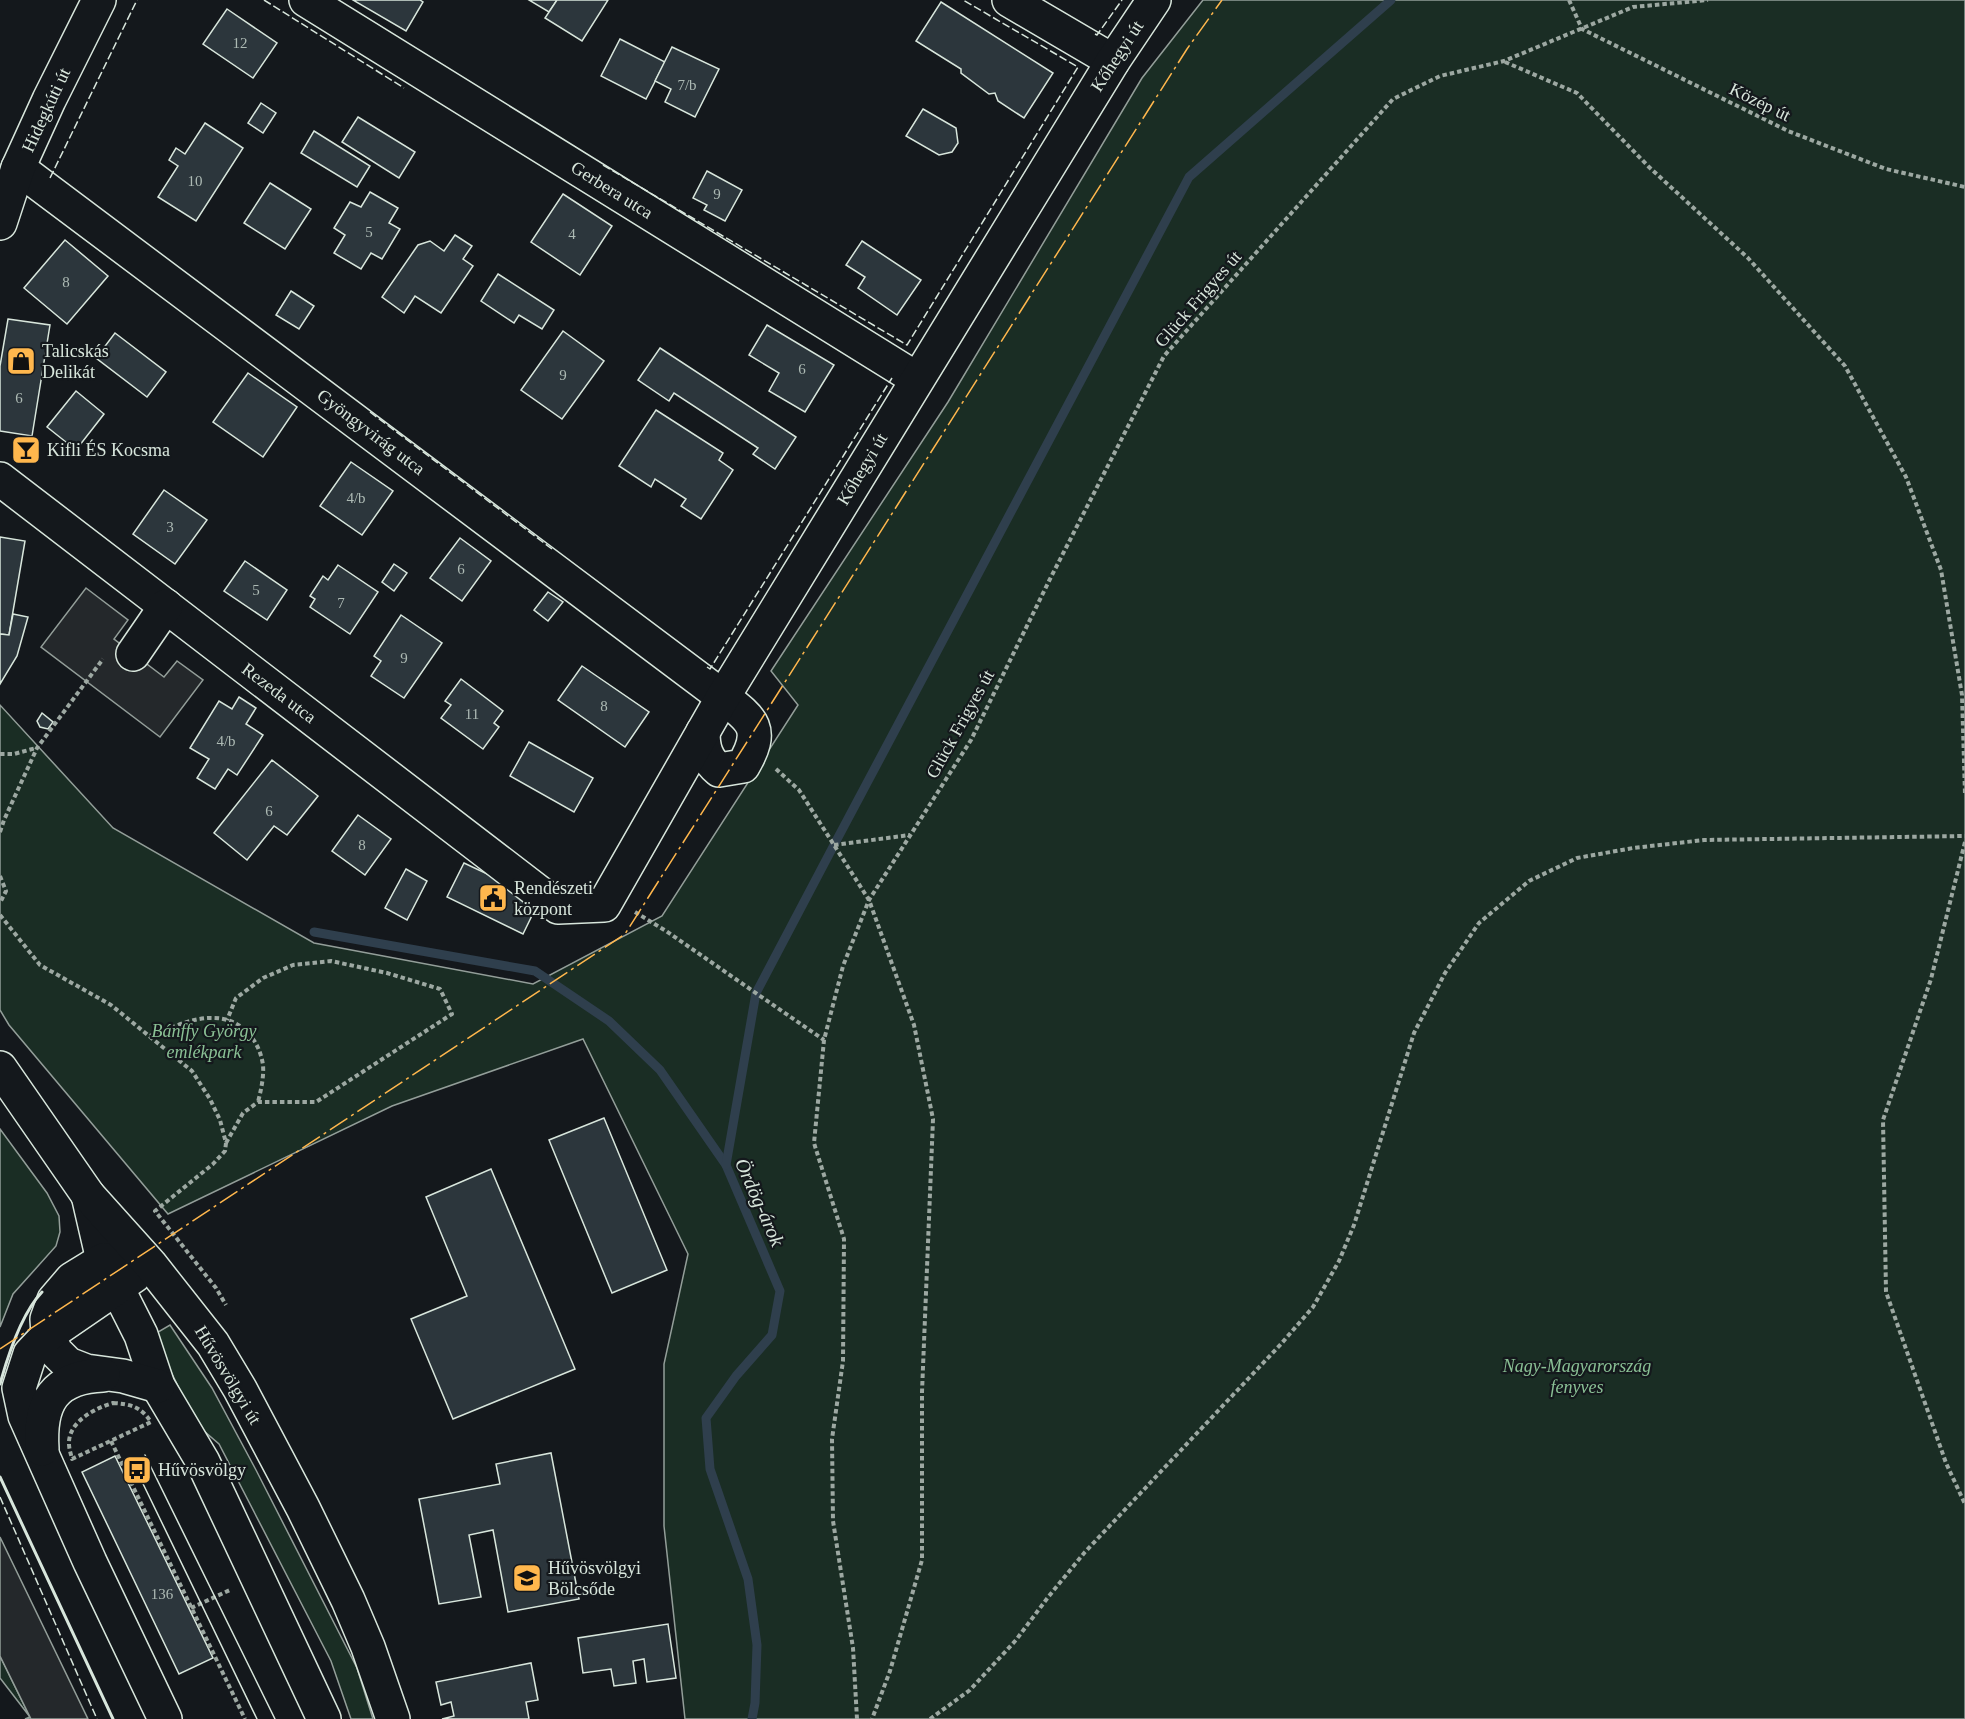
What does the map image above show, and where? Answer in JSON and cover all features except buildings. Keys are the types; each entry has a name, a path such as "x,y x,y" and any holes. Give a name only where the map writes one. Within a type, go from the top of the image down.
{"street":[{"name":"Hidegkúti út","path":"0,223 18,168 99,0"},
{"name":"Gerbera utca","path":"306,0 917,379"},
{"path":"1009,0 1113,61"},
{"name":"Kőhegyi út","path":"609,896 723,697 1113,61 1154,0"},
{"name":"Gyöngyvirág utca","path":"18,168 723,697"},
{"name":"Rezeda utca","path":"0,479 558,906 604,904 609,896"},
{"path":"120,653 166,606"},
{"path":"703,732 703,747 710,762 719,770 743,766 753,750 756,736 746,716 723,697"},
{"name":"Hűvösvölgyi út","path":"0,1068 88,1195 150,1264 213,1344 240,1389 303,1508 348,1600 368,1647 393,1719"},
{"path":"88,1195 109,1274 141,1335 158,1386 203,1462 324,1719"},
{"path":"88,1195 84,1236 72,1279 54,1300 47,1319 48,1335 56,1352 68,1364 105,1375"},
{"path":"72,1279 109,1274 150,1264"},
{"path":"109,1274 30,1354 19,1388 25,1416 90,1562 165,1719"},
{"path":"42,1452 41,1429 44,1412 52,1395 66,1383 85,1376 105,1375 123,1376 158,1386"}],"path":[{"path":"1569,0 1582,29"},
{"name":"Glück Frigyes út","path":"857,1719 853,1648 833,1521 832,1439 843,1361 844,1239 814,1143 824,1040 843,966 869,900 971,740 1164,356 1394,99 1440,76 1504,61 1633,7 1708,0"},
{"name":"Közép út","path":"1582,29 1788,131 1887,169 1965,187"},
{"path":"1504,61 1577,93 1649,166 1748,258 1845,366 1906,477 1941,570 1962,695 1965,795"},
{"path":"0,832 37,748 120,653"},
{"path":"0,754 14,754 37,748"},
{"path":"753,750 799,789 869,900 914,1025 933,1119 922,1392 922,1560 890,1671 872,1719"},
{"path":"834,845 910,835"},
{"path":"930,1719 970,1690 1016,1640 1048,1596 1085,1552 1313,1307 1339,1262 1354,1225 1414,1033 1445,973 1479,923 1529,881 1577,858 1704,840 1965,836"},
{"path":"1965,842 1931,979 1883,1120 1886,1292 1946,1463 1965,1504"},
{"path":"0,876 6,891 0,903"},
{"path":"609,896 666,931 824,1040"},
{"path":"0,915 40,965 111,1005 192,1071 210,1099 220,1120 226,1143 225,1151 213,1164 155,1211"},
{"path":"226,1143 243,1113 258,1102 316,1102 452,1014 440,989 387,973 331,961 293,965 263,978 236,998 227,1020"},
{"path":"149,1036 199,1019 227,1020 240,1025 250,1034 258,1047 263,1065 263,1082 258,1102"},
{"path":"113,1403 135,1406 144,1412 151,1422 111,1441 72,1459 69,1443 72,1432 88,1413 113,1403"},
{"path":"111,1441 245,1719"},
{"path":"190,1608 233,1588"}],"green space":[{"path":"1203,0 1965,0 1965,1719 685,1719 664,1526 664,1364 688,1254 583,1039 392,1106 168,1214 9,1025 0,1010 0,705 113,828 314,943 533,984 662,916 798,705 771,671 948,402 1142,78"},
{"path":"0,1129 47,1193 59,1216 60,1232 56,1246 13,1294 0,1327"},
{"path":"170,1325 212,1388 256,1470 357,1668 373,1719 351,1719 331,1661 219,1444 197,1425 153,1335"},
{"path":"0,1656 31,1719 25,1719 30,1717 0,1678"}],"shaded area":[{"path":"86,588 128,620 114,639 164,677 177,661 203,680 160,737 41,647"},
{"path":"0,1537 88,1719 31,1719 0,1656"}],"waterway":[{"path":"726,1165 756,993 1189,177 1391,0"},
{"name":"Ördög-árok","path":"314,932 535,971 609,1021 660,1070 726,1165 780,1291 772,1335 736,1376 706,1418 710,1469 748,1579 757,1645 755,1703 752,1719"}],"tram line":[{"path":"145,1455 275,1719"},
{"path":"132,1461 257,1719"}],"fence":[{"path":"50,178 137,0"},
{"path":"264,0 404,88"},
{"path":"603,165 907,345 1078,67 963,0"},
{"path":"1095,34 1097,35 1122,0"},
{"path":"707,667 710,669 892,378"},
{"path":"370,412 552,549"},
{"path":"0,1497 97,1719"}],"wall":[{"path":"0,1384 11,1348 22,1323 34,1301 42,1292"},
{"path":"0,1477 113,1719"}],"power":[{"path":"0,1349 625,934 1187,49 1222,0"}],"place":[{"name":"Talicskás Delikát","path":"21,361"},
{"name":"Kifli ÉS Kocsma","path":"26,450"},
{"name":"Rendészeti központ","path":"493,898"},
{"name":"Hűvösvölgy","path":"137,1470"},
{"name":"Hűvösvölgyi Bölcsőde","path":"527,1578"}],"park label":[{"name":"Bánffy György emlékpark","path":"204,1041"},
{"name":"Nagy-Magyarország fenyves","path":"1577,1376"}]}
